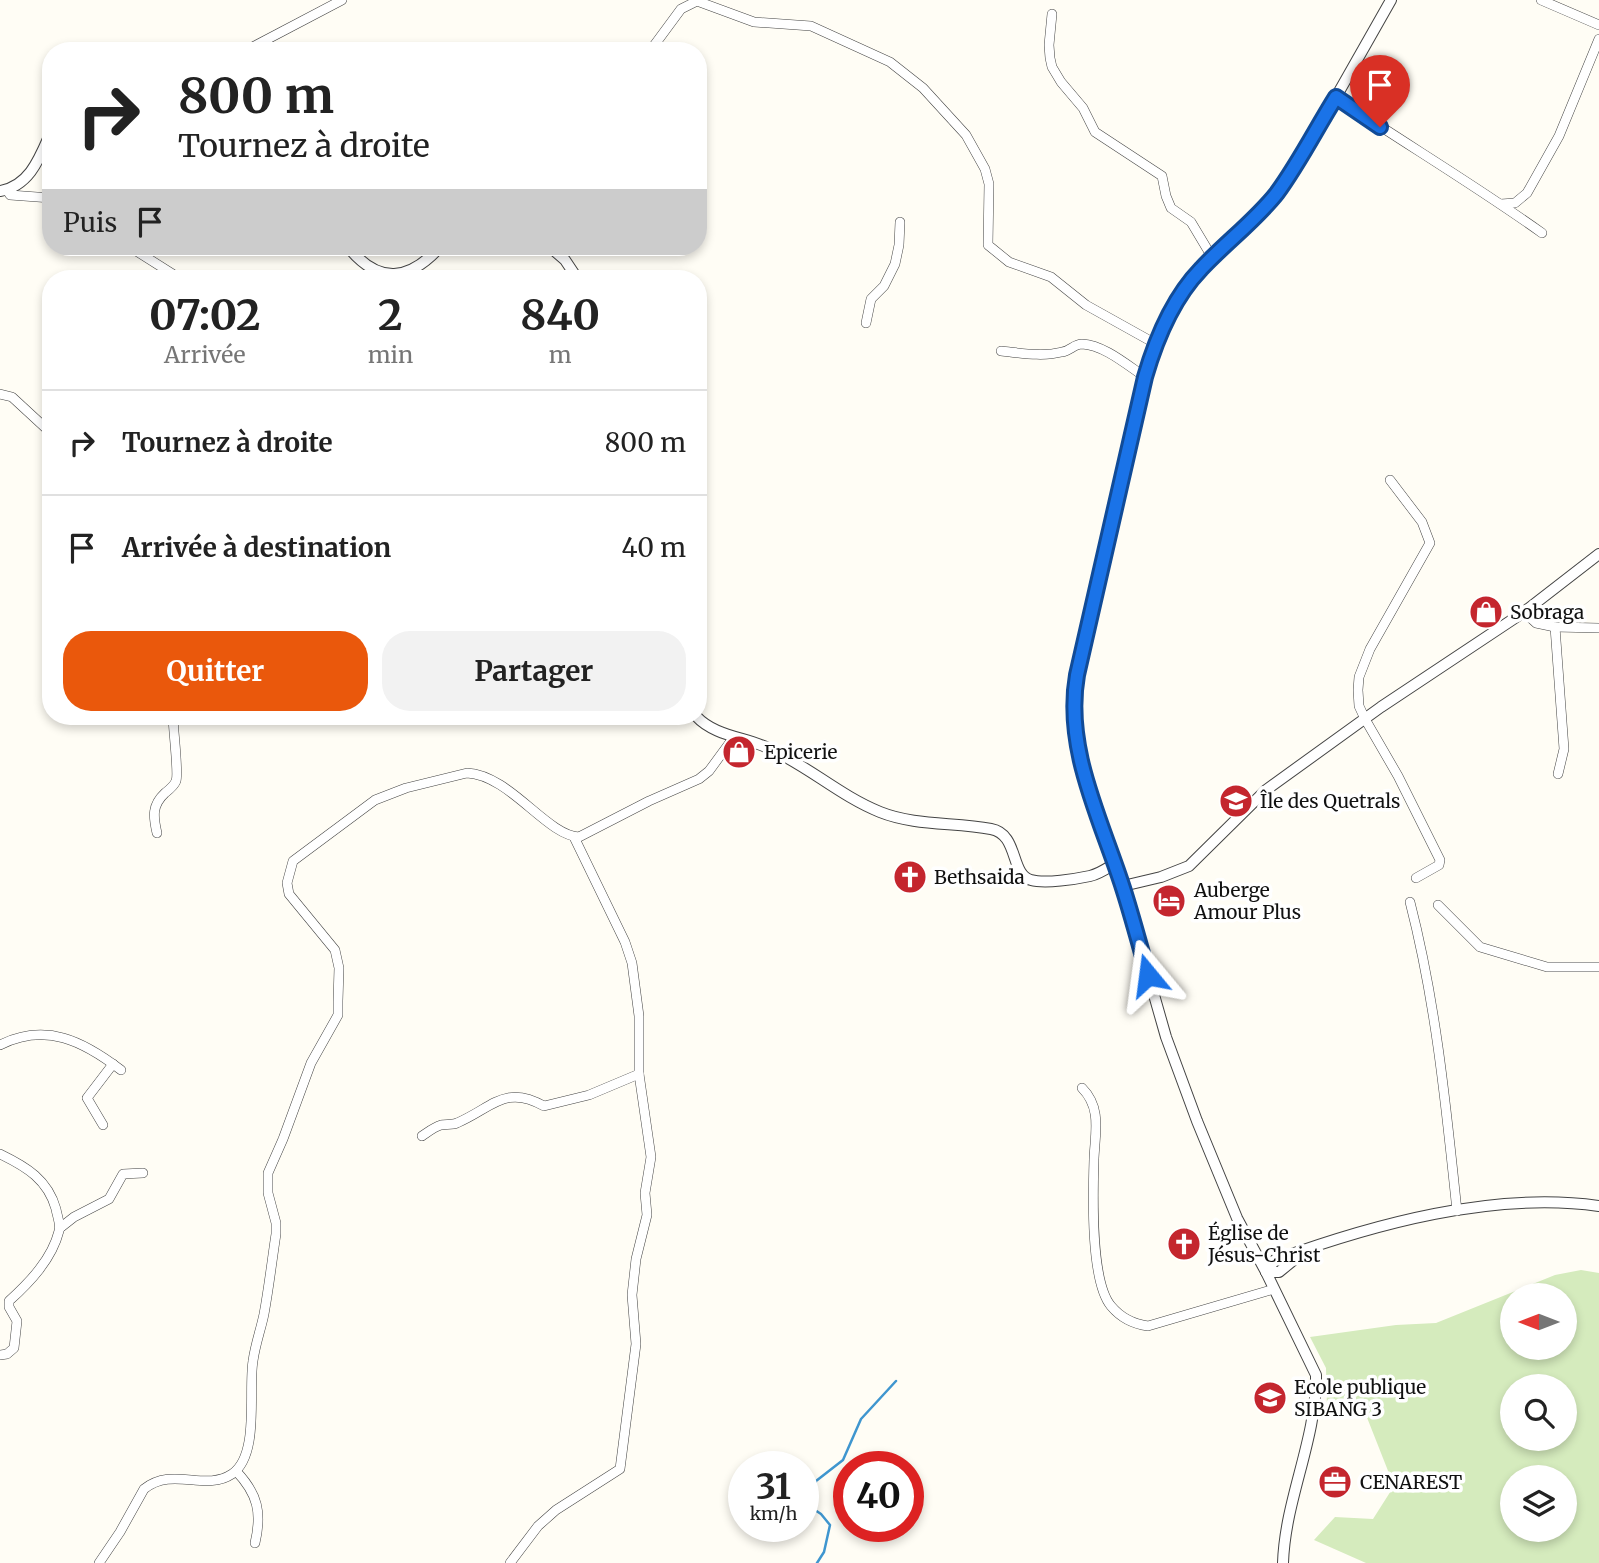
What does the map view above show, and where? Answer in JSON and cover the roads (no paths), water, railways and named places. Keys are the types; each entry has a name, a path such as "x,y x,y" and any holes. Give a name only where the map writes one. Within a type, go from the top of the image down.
{"street":[{"path":"262,42 342,0"},
{"path":"657,42 681,9 697,0 754,22 811,26 890,62 923,88 953,119 974,147 989,184 988,244 1009,262 1051,277 1086,304 1156,344"},
{"path":"1283,1563 1286,1527 1317,1386 1314,1368 1224,1189 1181,1078 1077,746 1075,690 1145,377 1156,344 1183,291 1212,257 1259,214 1277,192 1336,97 1391,0"},
{"path":"1541,0 1599,25"},
{"path":"1052,14 1050,58 1061,82 1083,108 1095,132 1162,176 1171,208 1191,222 1212,257"},
{"path":"1501,204 1515,203 1527,193 1559,136 1599,39"},
{"path":"1336,97 1542,233"},
{"path":"42,150 24,181 4,191 10,195 42,197"},
{"path":"866,323 871,299 884,286 895,264 900,222"},
{"path":"145,256 166,270"},
{"path":"356,256 376,270"},
{"path":"411,270 421,266 431,256"},
{"path":"560,256 572,270"},
{"path":"1001,351 1043,354 1064,352 1077,344 1084,344 1114,356 1145,377"},
{"path":"0,394 12,397 42,425"},
{"path":"1390,481 1422,522 1430,543 1370,649 1359,677 1359,706 1440,860 1439,865 1416,878"},
{"path":"1123,887 1189,866 1256,797 1365,719 1524,612 1599,554"},
{"path":"1524,612 1535,623 1555,627 1599,628"},
{"path":"1555,627 1564,749 1558,774"},
{"path":"157,833 153,818 156,801 176,784 179,773 174,725"},
{"path":"705,725 771,748 855,800 884,814 915,821 998,831 1008,842 1021,873 1028,880 1090,876 1114,864"},
{"path":"574,837 586,834 649,801 699,779 709,771 734,737"},
{"path":"99,1563 144,1489 150,1484 169,1477 220,1479 236,1471 247,1446 252,1363 264,1313 276,1234 276,1223 268,1193 268,1173 311,1063 338,1015 338,958 330,943 289,894 287,883 293,861 375,800 406,788 467,773 494,781 556,827 574,837 625,942 632,963 639,1016 639,1074 651,1157 645,1193 647,1215 636,1259 632,1295 636,1344 620,1469 556,1510 538,1526 511,1563"},
{"path":"1410,902 1424,956 1435,1017 1457,1210"},
{"path":"1438,905 1480,947 1547,967 1599,967"},
{"path":"0,1045 36,1034 63,1036 117,1067 87,1098 103,1125"},
{"path":"422,1136 438,1126 455,1124 490,1104 511,1097 529,1098 544,1107 589,1095 639,1074"},
{"path":"1082,1088 1089,1095 1096,1110 1094,1194 1098,1269 1101,1285 1110,1305 1136,1324 1148,1326 1274,1289"},
{"path":"0,1154 30,1170 44,1183 60,1228"},
{"path":"0,1355 14,1348 17,1321 9,1307 9,1301 33,1279 53,1247 60,1228 74,1217 108,1199 123,1174 143,1173"},
{"path":"1266,1272 1279,1272 1288,1260 1363,1230 1457,1210 1545,1202 1599,1206"},
{"path":"1251,1245 1265,1255 1288,1260"},
{"path":"1281,1302 1281,1280 1288,1260"},
{"path":"236,1471 250,1485 256,1504 260,1522 255,1544"}],"waterway":[{"path":"817,1563 824,1552 830,1525 821,1514 809,1506 816,1481 843,1460 861,1419 896,1381"}],"place":[{"name":"Sobraga","path":"1486,612"},
{"name":"Epicerie","path":"739,752"},
{"name":"Île des Quetrals","path":"1236,801"},
{"name":"Bethsaida","path":"910,877"},
{"name":"Auberge Amour Plus","path":"1169,901"},
{"name":"Église de Jésus-Christ","path":"1184,1244"},
{"name":"Ecole publique SIBANG 3","path":"1270,1398"},
{"name":"CENAREST","path":"1335,1482"}]}
